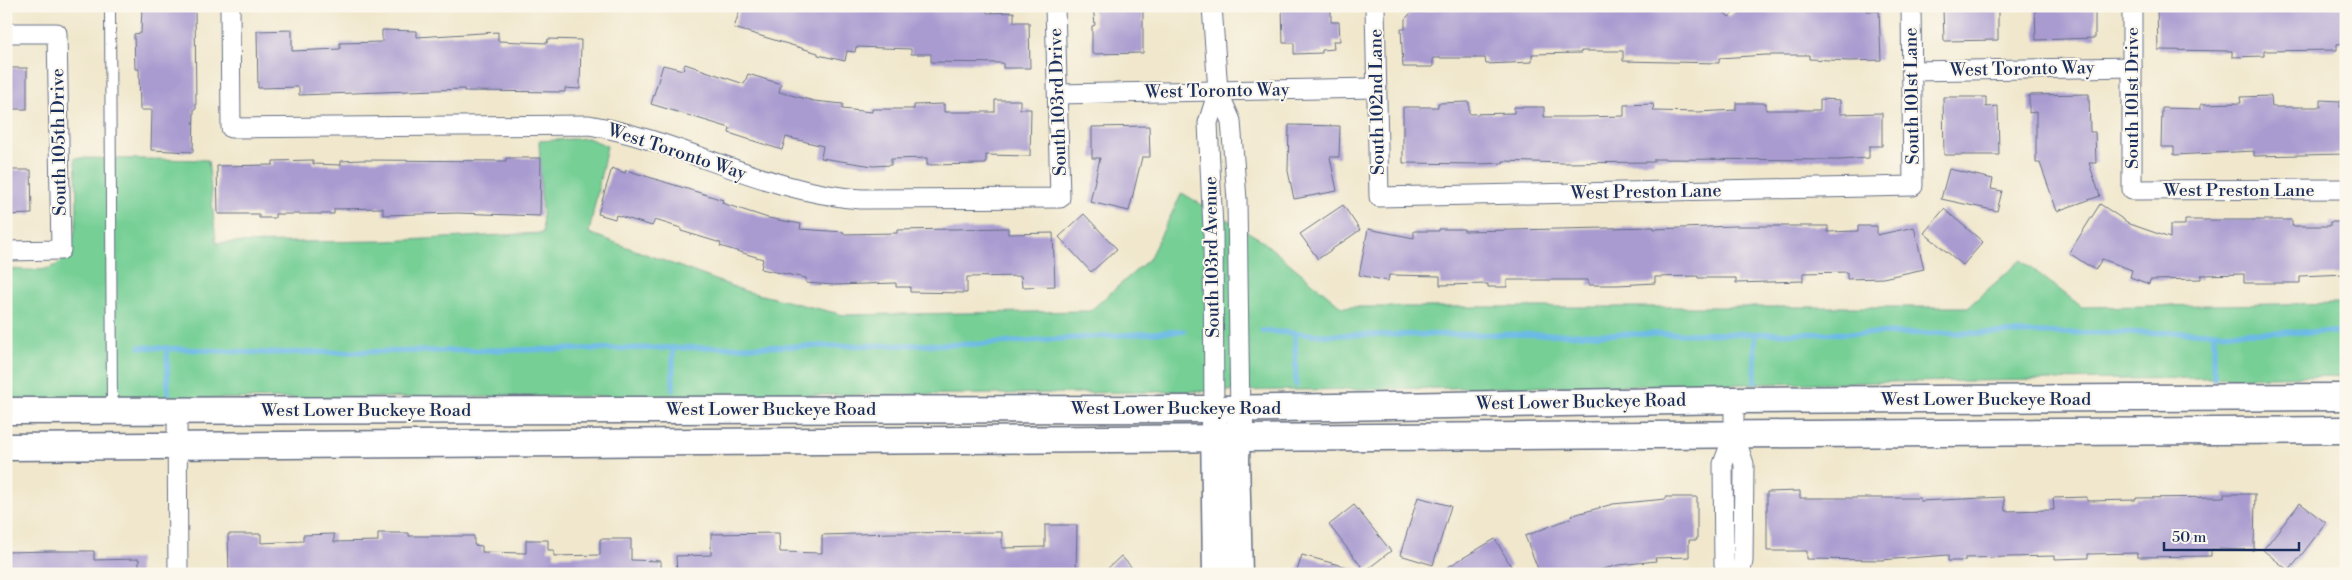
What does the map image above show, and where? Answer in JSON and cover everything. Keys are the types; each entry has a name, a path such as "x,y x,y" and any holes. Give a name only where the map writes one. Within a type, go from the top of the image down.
{"main road":[{"name":"West Lower Buckeye Road","path":"6,447 1226,424 1734,400 2346,397"},
{"name":"West Lower Buckeye Road","path":"6,411 112,410 1226,424 1734,434 2346,430"},
{"path":"1216,574 1226,424"},
{"path":"1226,424 1239,574"}],"street":[{"name":"West Toronto Way","path":"230,6 231,128 589,125 623,132 784,187 832,197 861,199 1060,198"},
{"name":"South 103rd Drive","path":"1055,6 1060,198"},
{"name":"South 103rd Avenue","path":"1212,6 1218,91 1231,121 1237,200 1226,424"},
{"name":"South 102nd Lane","path":"1375,6 1379,197"},
{"name":"South 101st Lane","path":"1911,6 1913,186"},
{"name":"South 101st Drive","path":"2132,6 2132,190"},
{"name":"South 105th Drive","path":"6,33 57,33 61,250 6,251"},
{"name":"West Toronto Way","path":"1912,71 2132,67"},
{"name":"West Toronto Way","path":"1058,94 1376,88"},
{"name":"South 103rd Avenue","path":"1218,91 1208,123 1226,424"},
{"name":"West Preston Lane","path":"1379,197 1913,186"},
{"name":"West Preston Lane","path":"2132,190 2346,189"},
{"path":"1734,400 1734,434 1744,464 1743,561 1740,574"},
{"path":"177,411 178,574"},
{"path":"1728,574 1724,564 1723,464 1734,434"}],"lane":[{"path":"110,6 112,410"}],"green space":[{"path":"588,138 607,146 589,233 745,291 844,315 1090,311 1149,259 1182,193 1260,239 1342,307 1968,307 2021,260 2082,307 2346,303 2346,376 998,394 6,400 6,269 34,270 49,268 61,262 69,251 74,236 76,220 75,158 208,160 216,243 387,241 543,233 539,141"}],"building":[{"path":"142,6 195,6 196,109 194,109 193,152 151,150 152,110 140,110 139,69 135,69 134,34 141,33"},
{"path":"741,6 858,6 936,10 987,9 987,13 1014,12 1014,22 1029,22 1030,68 1003,68 1003,63 931,62 931,54 911,54 911,49 856,47 855,52 847,51 845,61 818,55 818,53 734,28"},
{"path":"1093,6 1143,6 1143,53 1092,54 1092,26 1095,25"},
{"path":"1282,6 1331,6 1331,22 1339,22 1340,41 1333,41 1334,49 1322,50 1322,53 1294,54 1294,43 1283,43"},
{"path":"1511,6 1717,6 1729,17 1741,6 1867,6 1867,11 1879,11 1881,60 1850,61 1809,59 1809,55 1766,55 1719,58 1719,63 1623,61 1623,51 1581,51 1581,53 1532,54 1532,62 1486,64 1485,58 1433,58 1433,67 1403,67 1401,29 1405,29 1405,19 1413,11 1437,10 1437,8 1468,8 1468,10 1511,9"},
{"path":"2157,6 2346,6 2346,43 2337,44 2337,50 2264,51 2264,56 2232,57 2232,51 2158,50"},
{"path":"2095,7 2095,38 2036,40 2035,8"},
{"path":"1998,8 1998,40 1944,41 1943,9"},
{"path":"292,30 292,51 340,49 340,43 382,42 382,30 417,31 417,37 498,32 498,41 547,43 548,39 581,40 580,89 565,88 565,92 464,91 464,89 299,95 299,87 258,88 257,31"},
{"path":"685,64 744,84 748,74 781,84 779,92 814,101 843,104 842,109 872,112 872,109 914,109 914,105 944,104 944,112 995,112 995,100 1020,100 1020,109 1031,109 1030,156 986,155 986,164 927,165 927,158 891,159 891,165 873,166 821,158 823,146 786,137 782,150 729,133 730,128 651,104 663,65 683,70"},
{"path":"6,68 27,68 27,109 6,109"},
{"path":"2089,94 2090,132 2095,132 2096,163 2089,163 2100,196 2057,211 2040,163 2036,163 2036,112 2029,113 2029,95"},
{"path":"2271,96 2272,107 2321,107 2321,100 2340,101 2340,107 2346,107 2346,154 2254,156 2254,151 2174,155 2174,147 2161,147 2162,108 2201,109 2201,104 2241,103 2240,97"},
{"path":"1943,97 1986,97 1986,107 1998,106 1999,155 1944,155"},
{"path":"1820,99 1840,100 1840,114 1882,113 1882,146 1869,146 1869,158 1840,160 1654,159 1654,162 1563,163 1503,161 1503,163 1477,164 1403,163 1403,107 1438,107 1438,103 1469,102 1469,114 1514,113 1514,107 1544,107 1544,117 1581,117 1624,116 1624,105 1653,104 1654,111 1698,112 1736,110 1736,103 1766,103 1766,110 1820,110"},
{"path":"1289,125 1340,126 1339,157 1330,157 1337,191 1294,199 1288,171"},
{"path":"1149,126 1150,157 1142,157 1129,211 1090,202 1100,158 1092,158 1092,127"},
{"path":"506,158 541,158 540,216 458,213 383,215 383,208 334,209 334,214 275,214 275,218 259,218 259,214 218,214 217,166 273,165 273,161 313,160 313,164 341,165 341,161 362,160 506,161"},
{"path":"612,168 625,173 626,170 723,200 722,203 768,218 801,224 800,229 844,232 843,234 897,233 897,230 1008,228 1008,234 1053,233 1055,286 1022,287 1021,276 967,277 967,293 910,292 910,287 896,287 896,283 834,285 806,283 806,278 761,269 763,259 720,246 721,243 681,231 681,228 655,220 652,226 616,215 615,219 598,214"},
{"path":"1949,169 1993,179 1991,189 2002,191 1997,211 1941,199"},
{"path":"6,170 31,170 32,214 6,215"},
{"path":"2100,204 2130,224 2170,238 2170,225 2185,225 2185,220 2292,220 2292,226 2330,226 2330,222 2346,222 2346,274 2300,276 2300,283 2244,283 2244,274 2201,275 2201,279 2150,280 2149,284 2130,277 2132,270 2102,259 2095,270 2069,253"},
{"path":"1343,205 1360,230 1318,259 1300,234"},
{"path":"1944,209 1983,242 1963,265 1924,233"},
{"path":"1084,214 1117,249 1091,272 1059,237"},
{"path":"1735,226 1828,226 1828,232 1858,231 1858,226 1877,226 1877,235 1914,227 1924,269 1883,278 1847,279 1847,272 1803,273 1803,281 1736,283 1736,278 1698,278 1698,276 1655,277 1655,283 1618,285 1588,285 1588,280 1507,280 1507,287 1488,287 1488,284 1440,285 1440,276 1389,275 1388,281 1359,275 1368,229 1414,238 1414,231 1439,231 1439,229 1464,229 1464,231 1654,227 1654,229"},
{"path":"1800,491 1800,498 1920,498 1920,501 2004,497 2005,511 2054,510 2053,498 2087,497 2087,501 2136,500 2136,498 2224,497 2224,494 2255,494 2254,550 2211,549 2211,556 2137,557 2137,553 2088,554 2088,558 2054,559 2054,556 1965,558 1965,561 1948,561 1948,555 1881,560 1807,559 1807,551 1767,551 1767,492"},
{"path":"1418,497 1451,506 1433,565 1400,555"},
{"path":"1666,497 1697,497 1697,540 1689,540 1689,557 1655,558 1656,561 1619,565 1585,574 1540,574 1525,536 1571,518 1570,516 1613,504 1666,499"},
{"path":"2300,503 2326,523 2289,571 2263,550"},
{"path":"1354,505 1391,551 1365,571 1329,525"},
{"path":"1045,525 1077,525 1076,574 677,574 676,556 711,555 711,534 779,533 780,552 822,553 822,535 891,533 1002,532 1002,548 1045,547"},
{"path":"378,533 409,533 409,536 474,536 474,545 482,546 482,552 526,553 526,540 548,540 548,550 554,550 554,556 600,555 600,539 631,539 631,560 661,561 661,574 229,574 228,534 261,534 261,543 303,541 303,535 334,534 334,542 378,541"},
{"path":"1495,539 1511,566 1498,574 1436,574"},
{"path":"94,551 94,560 139,559 139,574 6,574 6,552"},
{"path":"1302,555 1354,569 1354,574 1296,574"},
{"path":"1121,556 1138,574 1102,574"}],"waterway":[{"path":"140,347 265,353 982,344 1184,331"},
{"path":"1262,331 1322,335 2346,332"},
{"path":"2214,332 2214,379"},
{"path":"1295,333 1296,385"},
{"path":"1755,334 1755,381"},
{"path":"167,348 168,394"},
{"path":"673,348 673,390"}]}
